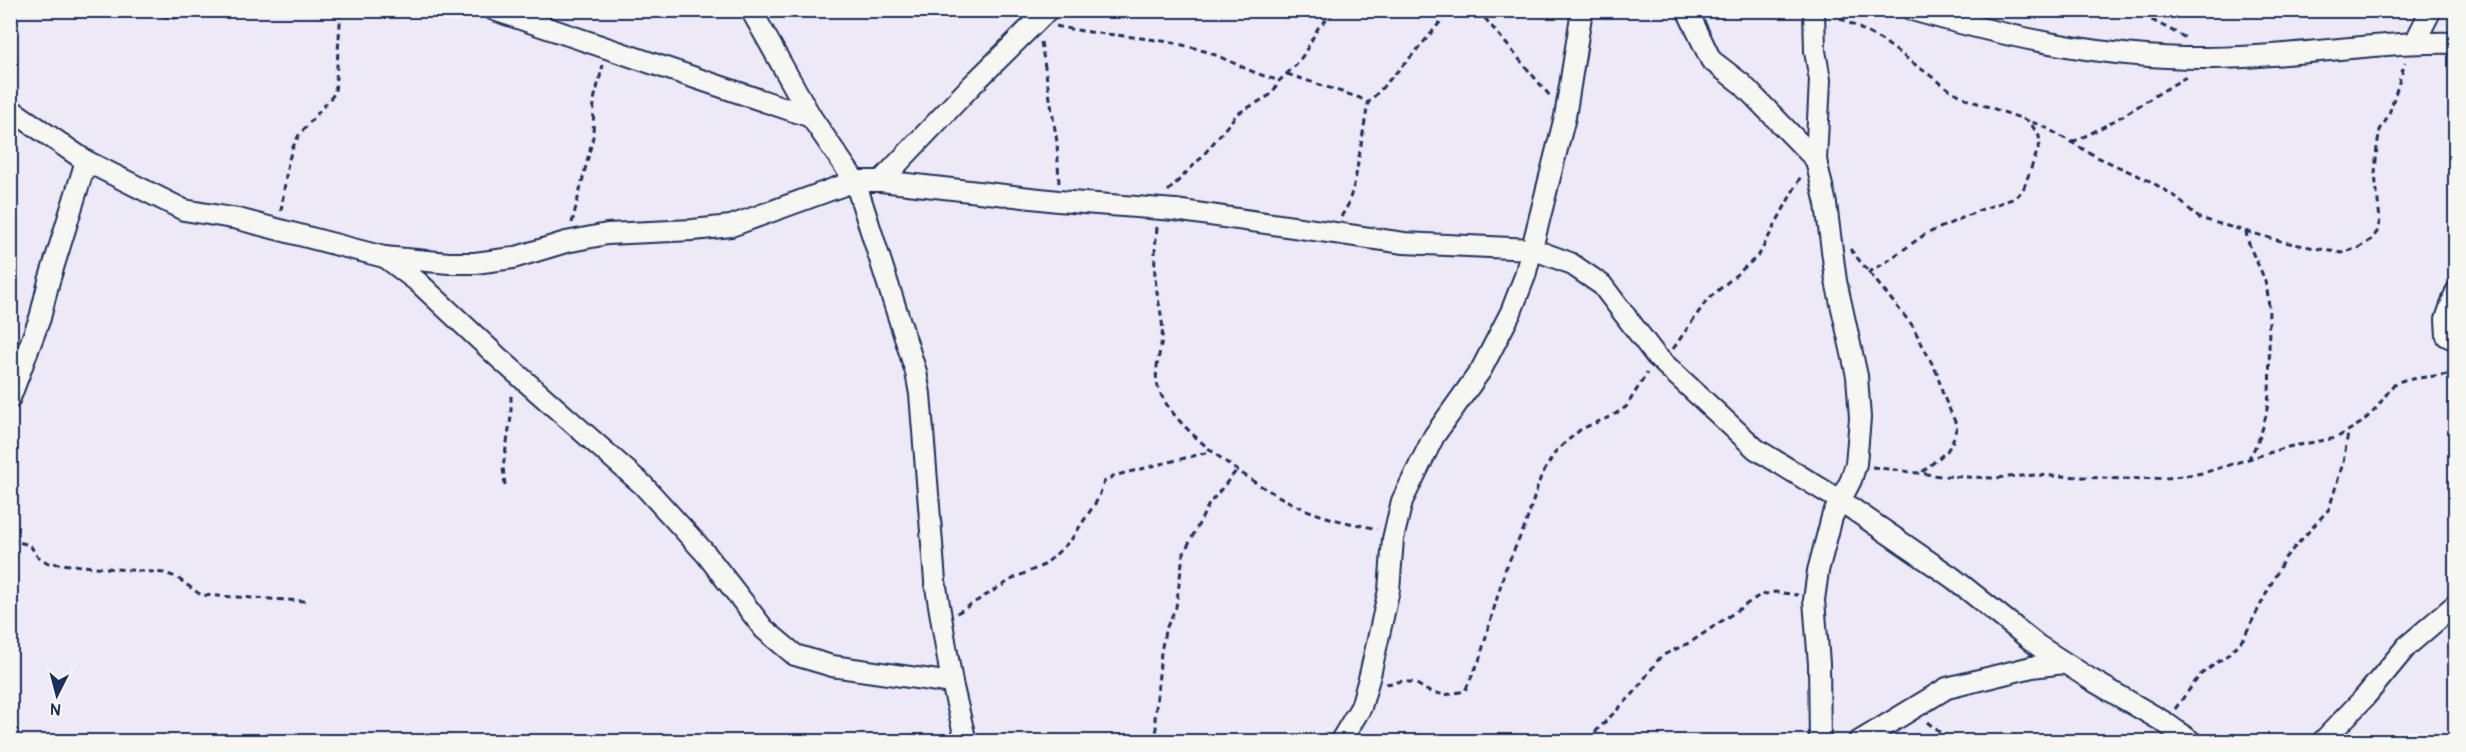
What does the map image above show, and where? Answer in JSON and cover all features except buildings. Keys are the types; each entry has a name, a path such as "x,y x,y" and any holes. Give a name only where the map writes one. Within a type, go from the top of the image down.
{"street":[{"path":"494,10 811,117"},
{"path":"751,10 811,117 855,181 916,372 920,394 935,581 952,683 966,741"},
{"path":"1340,741 1361,707 1365,692 1389,590 1394,533 1402,501 1434,436 1481,370 1511,312 1525,276 1565,117 1582,10"},
{"path":"1688,10 1711,60 1742,84 1816,160"},
{"path":"1814,10 1815,51 1820,80 1816,160 1836,281 1858,387 1860,418 1856,464 1832,517 1823,546 1814,600 1819,664 1820,741"},
{"path":"1912,10 2032,41 2142,56 2207,58 2273,56 2415,42 2456,43"},
{"path":"2415,42 2431,10"},
{"path":"881,181 972,85 1043,16"},
{"path":"10,109 86,161 184,210 238,219 384,257 476,263 513,258 566,242 607,234 730,226 855,181 881,181 1058,201 1158,208 1404,243 1532,249 1570,263 1602,285 1660,359 1756,449 1841,501 1953,578 2037,645 2175,734"},
{"path":"10,398 40,318 86,161"},
{"path":"384,257 418,282 498,358 643,485 706,554 764,629 795,655 832,666 952,683"},
{"path":"2456,292 2445,325 2447,336 2456,340"},
{"path":"2322,741 2364,698 2407,646 2456,604"},
{"path":"1858,741 1947,688 2032,667 2064,663"}],"path":[{"path":"153,10 172,19 181,18 194,10"},
{"path":"279,231 288,162 293,147 299,135 336,93 341,10"},
{"path":"1336,10 1318,28 1304,54 1279,81 1272,94 1237,114 1201,158 1160,200 1155,280 1163,326 1156,375 1157,386 1173,413 1213,451 1274,495 1315,514 1394,533"},
{"path":"1330,231 1348,205 1355,181 1368,104 1450,10"},
{"path":"1478,10 1548,93 1565,117"},
{"path":"1828,10 1883,41 1950,90 1969,100 2029,120 2097,157 2150,181 2176,197 2199,218 2284,242 2341,253 2358,248 2371,240 2377,232 2380,220 2375,174 2380,130 2388,117 2415,42"},
{"path":"2133,10 2186,39"},
{"path":"1043,16 1072,30 1150,39 1200,49 1249,72 1279,81"},
{"path":"1043,16 1057,142 1058,201"},
{"path":"566,242 575,215 593,137 594,100 598,80 610,50"},
{"path":"1287,74 1360,98 1368,104"},
{"path":"2072,142 2121,118 2189,75"},
{"path":"1868,273 1924,235 2015,198 2023,190 2040,144 2039,136 2029,120"},
{"path":"1365,692 1403,681 1415,683 1428,691 1445,695 1465,691 1479,661 1504,570 1525,526 1541,476 1556,451 1581,429 1612,416 1626,407 1660,359 1707,300 1759,255 1809,162 1816,160"},
{"path":"1828,226 1844,240 1868,273 1912,325 1937,373 1943,395 1957,426 1947,451 1920,474"},
{"path":"2246,231 2268,294 2270,379 2264,429 2248,459"},
{"path":"1856,464 1920,474 1994,478 2035,475 2084,478 2167,478 2203,473 2288,447 2328,441 2348,433 2375,410 2394,384 2404,380 2456,372"},
{"path":"505,484 503,467 511,417 510,386"},
{"path":"2175,734 2184,700 2200,675 2229,654 2243,639 2284,559 2329,509 2343,463 2348,433"},
{"path":"943,622 1016,577 1044,565 1071,540 1098,500 1104,482 1113,476 1213,451"},
{"path":"1158,741 1155,719 1161,652 1165,632 1176,607 1183,555 1209,504 1237,470"},
{"path":"10,540 30,545 37,556 48,563 164,573 176,577 201,595 305,601"},
{"path":"1590,741 1597,730 1633,694 1661,656 1691,642 1760,595 1775,592 1814,600"},
{"path":"1914,707 1924,720 1943,735 1957,741"}]}
